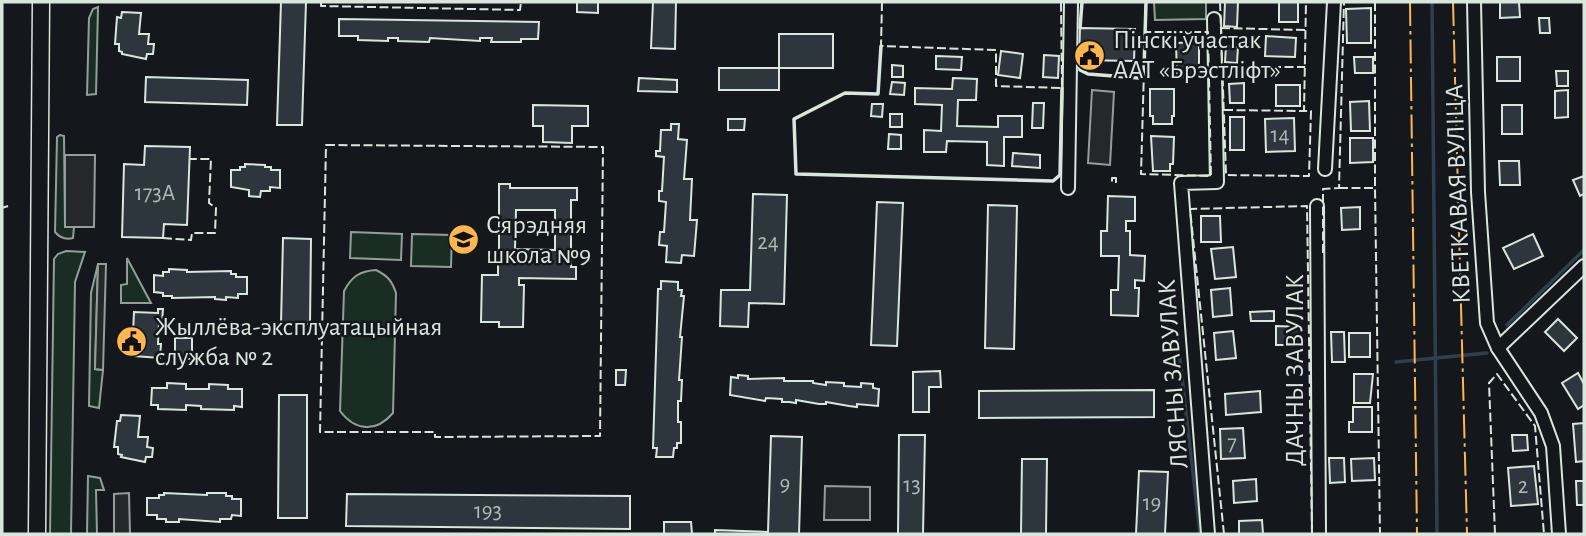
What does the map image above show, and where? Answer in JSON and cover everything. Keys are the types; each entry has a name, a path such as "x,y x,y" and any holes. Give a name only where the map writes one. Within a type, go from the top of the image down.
{"main road":[{"path":"37,534 41,2"}],"street":[{"path":"1068,188 1070,2"},
{"path":"1325,169 1334,2"},
{"name":"КВЕТКАВАЯ ВУЛІЦА","path":"1474,2 1478,192 1487,323 1498,348 1541,413 1553,446 1559,534"},
{"name":"ЛЯСНЫ ЗАВУЛАК","path":"1208,534 1181,183 1217,183 1214,19"},
{"name":"ДАЧНЫ ЗАВУЛАК","path":"1317,206 1319,534"},
{"path":"1498,348 1584,266"}],"green space":[{"path":"1154,2 1206,2 1206,19 1155,20"},
{"path":"98,7 96,94 87,95 89,18 93,9"},
{"path":"64,136 65,227 74,227 73,238 70,239 55,232 57,137"},
{"path":"351,232 402,234 401,260 350,258"},
{"path":"412,234 452,235 451,267 411,266"},
{"path":"66,251 85,252 75,282 71,534 50,534 54,259"},
{"path":"127,258 151,303 121,303 121,285 127,284"},
{"path":"98,264 95,369 103,370 99,408 89,406 91,293"},
{"path":"376,270 389,279 396,293 393,413 380,424 366,427 352,423 340,411 344,291 357,275"},
{"path":"88,476 100,478 104,490 96,490 97,534 87,534"}],"shaded area":[{"path":"1092,90 1114,92 1110,165 1088,163"},
{"path":"65,155 95,155 94,227 65,227"},
{"path":"98,264 106,264 103,370 95,369"},
{"path":"825,486 870,487 870,520 824,520"},
{"path":"129,493 130,534 114,534 114,494"}],"building":[{"path":"281,2 306,2 302,125 277,125"},
{"path":"577,2 598,2 598,13 577,12"},
{"path":"653,2 676,2 675,49 651,48"},
{"path":"1225,2 1238,2 1237,27 1224,26"},
{"path":"1279,2 1298,2 1298,22 1279,22"},
{"path":"1500,2 1519,2 1520,17 1500,18"},
{"path":"1371,8 1371,43 1347,43 1346,9"},
{"path":"122,12 141,13 139,34 149,34 148,44 154,44 153,54 147,54 146,59 122,54 119,44 115,44 117,17 121,18"},
{"path":"1539,18 1549,18 1550,33 1540,33"},
{"path":"339,19 539,22 538,39 491,42 492,38 480,38 480,41 430,38 429,42 398,41 398,38 388,38 388,41 358,40 358,36 339,36"},
{"path":"1080,28 1135,29 1134,61 1079,60"},
{"path":"779,34 833,34 833,68 779,68"},
{"path":"1266,36 1296,38 1295,57 1265,56"},
{"path":"1199,42 1199,76 1177,77 1176,43"},
{"path":"1226,46 1238,47 1237,63 1225,62"},
{"path":"1001,51 1023,54 1020,78 998,75"},
{"path":"1044,55 1059,56 1058,78 1043,77"},
{"path":"936,56 962,57 961,70 936,69"},
{"path":"1354,57 1373,57 1373,73 1355,73"},
{"path":"1497,57 1520,57 1520,81 1497,81"},
{"path":"892,65 903,66 903,77 892,77"},
{"path":"719,68 779,68 779,90 719,90"},
{"path":"1556,71 1568,71 1568,86 1557,86"},
{"path":"146,77 248,80 247,105 145,102"},
{"path":"639,78 677,80 677,92 638,91"},
{"path":"953,78 977,79 976,100 958,100 957,126 998,127 998,116 1022,116 1022,137 1004,137 1004,166 987,165 987,142 947,141 946,152 924,152 924,130 941,131 942,105 915,104 915,88 952,89"},
{"path":"892,82 905,83 904,95 890,94"},
{"path":"1244,83 1244,103 1230,103 1229,84"},
{"path":"1276,85 1300,85 1300,106 1276,106"},
{"path":"1150,89 1174,89 1172,124 1153,124 1153,116 1150,116"},
{"path":"1568,90 1568,117 1555,118 1555,91"},
{"path":"1369,101 1370,131 1351,131 1350,102"},
{"path":"1033,103 1044,103 1043,128 1032,128"},
{"path":"872,104 883,104 882,117 871,116"},
{"path":"533,105 588,106 588,126 572,126 572,143 543,142 543,126 533,126"},
{"path":"1502,105 1522,105 1522,134 1502,134"},
{"path":"890,114 902,114 902,127 890,127"},
{"path":"1230,117 1244,117 1244,150 1230,150"},
{"path":"1294,118 1295,151 1266,152 1265,119"},
{"path":"728,119 745,119 744,130 728,130"},
{"path":"671,124 679,124 678,139 687,140 684,179 692,179 690,220 697,220 694,256 682,255 681,263 666,262 667,246 659,245 660,232 664,232 666,202 659,201 664,157 656,156 656,151 660,151 661,130 671,130"},
{"path":"889,134 901,135 901,149 888,149"},
{"path":"1151,136 1174,137 1173,164 1170,164 1170,171 1153,171"},
{"path":"1350,138 1373,138 1373,162 1350,163"},
{"path":"145,146 190,147 187,225 164,224 163,238 122,237 124,164 144,165"},
{"path":"1013,153 1040,155 1040,168 1012,166"},
{"path":"1499,161 1519,161 1520,185 1500,185"},
{"path":"245,164 265,165 271,167 271,170 280,170 280,188 270,187 270,191 261,191 260,197 249,196 249,190 231,187 231,170 240,170"},
{"path":"1584,176 1584,194 1580,196 1573,180"},
{"path":"499,184 510,184 510,188 577,188 577,200 571,200 571,267 576,267 576,279 519,278 519,285 524,285 523,327 499,327 499,322 481,322 482,275 498,275 495,250 499,250","holes":["516,210 555,210 555,250 515,249"]},
{"path":"753,194 787,195 784,304 749,303 748,327 720,326 721,290 750,290"},
{"path":"1108,196 1135,197 1135,221 1126,221 1126,231 1130,231 1130,255 1145,256 1144,281 1135,280 1135,288 1139,288 1138,316 1111,315 1111,290 1118,290 1119,256 1101,256 1101,231 1107,231"},
{"path":"877,202 903,203 897,346 871,345"},
{"path":"988,205 1017,206 1014,349 985,348"},
{"path":"1360,207 1360,229 1342,230 1341,208"},
{"path":"1201,216 1220,216 1221,242 1201,242"},
{"path":"1533,234 1543,256 1514,269 1503,248"},
{"path":"283,238 311,239 310,324 281,324"},
{"path":"1233,247 1236,277 1215,279 1211,249"},
{"path":"169,269 187,272 231,271 236,277 247,277 247,294 238,294 238,298 226,297 226,300 215,297 163,296 163,293 154,292 154,275 163,276 163,272 169,272"},
{"path":"661,281 678,282 678,290 682,290 681,296 684,296 680,337 681,401 678,401 681,443 677,443 677,448 674,448 673,457 656,457 657,448 653,448 658,289 661,289"},
{"path":"1230,288 1232,315 1213,317 1211,290"},
{"path":"158,309 163,309 162,323 159,323 160,358 134,356 134,347 138,344 127,343 127,337 137,338 137,333 133,333 134,312 158,313"},
{"path":"1274,311 1274,321 1251,321 1250,312"},
{"path":"1558,319 1577,338 1564,351 1545,332"},
{"path":"1276,326 1301,327 1300,345 1276,345"},
{"path":"1233,331 1236,358 1216,360 1214,333"},
{"path":"1331,332 1344,332 1345,362 1332,362"},
{"path":"1349,333 1370,333 1370,357 1349,357"},
{"path":"175,338 192,338 192,359 175,359"},
{"path":"616,370 626,370 625,385 616,385"},
{"path":"940,371 941,387 929,387 929,412 913,412 913,372"},
{"path":"1578,373 1584,384 1584,405 1578,409 1562,383"},
{"path":"1354,374 1373,374 1370,403 1354,403"},
{"path":"738,375 748,376 748,379 784,378 784,381 813,381 826,385 826,382 861,387 861,383 873,384 873,388 879,389 878,406 857,404 857,407 796,400 796,403 782,402 782,399 766,398 765,401 730,395 731,377 738,378"},
{"path":"167,383 186,384 186,389 209,389 209,384 242,389 242,407 234,406 234,410 201,409 201,406 186,405 186,410 158,409 158,405 151,405 152,388 167,388"},
{"path":"1154,390 1154,417 979,418 979,391"},
{"path":"1260,391 1261,412 1226,415 1225,394"},
{"path":"279,395 307,395 307,518 278,518"},
{"path":"1353,407 1372,407 1372,432 1349,432 1349,422 1353,422"},
{"path":"121,415 140,416 138,437 148,437 147,447 153,448 152,457 146,457 145,462 121,457 118,447 114,447 117,421 120,421"},
{"path":"1584,423 1584,461 1576,462 1573,424"},
{"path":"1243,428 1245,458 1221,459 1220,429"},
{"path":"899,435 925,435 923,534 898,534"},
{"path":"1512,435 1527,435 1528,450 1513,451"},
{"path":"771,436 802,437 799,534 715,534 715,530 768,532"},
{"path":"1329,458 1344,458 1345,482 1330,483"},
{"path":"1374,458 1375,480 1352,481 1351,459"},
{"path":"1022,459 1047,459 1046,534 1021,534"},
{"path":"1534,466 1538,504 1511,506 1508,468"},
{"path":"1139,471 1168,472 1165,534 1136,534"},
{"path":"1256,479 1257,501 1234,503 1233,481"},
{"path":"1576,481 1584,481 1584,505 1577,505"},
{"path":"226,493 226,496 232,496 232,499 241,499 241,516 232,515 231,519 220,519 220,522 179,519 179,522 166,522 166,519 157,519 157,515 147,515 147,498 159,498 159,495"},
{"path":"347,494 630,496 630,529 346,526"},
{"path":"1262,520 1263,534 1239,534 1239,521"},
{"path":"664,522 691,522 692,534 664,534"}],"waterway":[{"path":"1432,2 1437,534"},
{"path":"1507,325 1584,250"},
{"path":"1177,334 1200,534"},
{"path":"1396,362 1487,353"}],"fence":[{"path":"321,2 321,6 520,10 521,2"},
{"path":"882,2 881,46 996,50 996,86 1062,88 1061,2"},
{"path":"1220,2 1226,175 1309,176 1311,111 1304,111 1306,2"},
{"path":"1323,253 1323,189 1339,188 1344,2"},
{"path":"1375,2 1380,534"},
{"path":"1221,28 1306,30"},
{"path":"1144,70 1141,174 1211,176 1208,32 1145,32"},
{"path":"1222,67 1305,67"},
{"path":"1224,110 1304,111"},
{"path":"326,145 603,147 600,436 435,437 435,432 320,432 326,145"},
{"path":"163,238 191,240 192,233 215,233 216,208 209,203 211,159 189,159"},
{"path":"1112,178 1116,178 1116,182 1112,182 1112,178"},
{"path":"1339,188 1375,188"},
{"path":"2,208 8,206"},
{"path":"1224,534 1190,209 1307,206 1312,534"},
{"path":"1495,534 1489,383 1497,374 1535,426 1544,534"}],"wall":[{"path":"1080,28 1082,2"},
{"path":"1079,60 1080,70 1088,74 1139,78 1144,70 1146,2"},
{"path":"881,46 878,94 845,93 794,119 796,174 1053,181 1060,175 1062,88"}],"power":[{"path":"1410,2 1417,534"},
{"path":"1453,2 1467,534"}],"place":[{"name":"Пінскі ўчастак ААТ «Брэстліфт»","path":"1090,55"},
{"name":"Сярэдняя школа №9","path":"463,240"},
{"name":"Жыллёва-эксплуатацыйная служба № 2","path":"132,342"}]}
